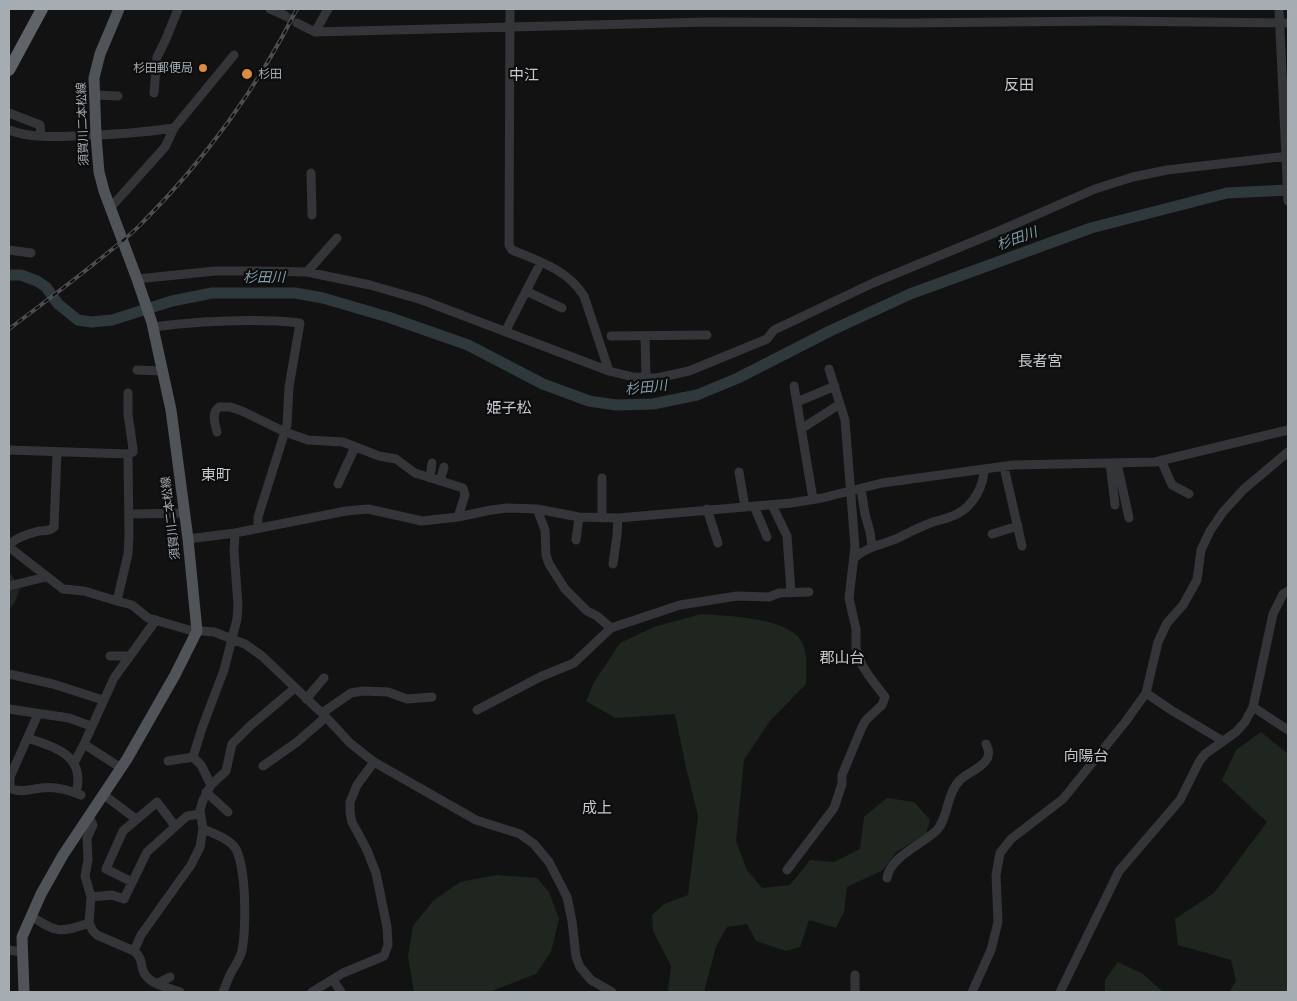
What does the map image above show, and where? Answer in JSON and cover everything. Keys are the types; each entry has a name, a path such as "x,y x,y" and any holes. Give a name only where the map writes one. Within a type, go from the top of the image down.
{"highway":[{"path":"9,53 33,9"},
{"path":"9,70 42,9"}],"main road":[{"name":"須賀川二本松線","path":"119,9 96,66 96,136 99,172 138,281 152,325 163,371 171,410 185,513 196,631"},
{"path":"24,992 22,937 49,878 121,768 175,675 196,631"}],"street":[{"path":"154,93 157,57 178,9"},
{"path":"270,9 284,15"},
{"path":"315,32 328,9"},
{"path":"510,9 510,245 512,250 563,274 580,289 609,371"},
{"path":"1279,9 1284,23 1288,202"},
{"path":"297,23 315,32 708,22 1106,21 1284,23"},
{"path":"111,207 165,147 174,128 234,55"},
{"path":"95,95 118,96"},
{"path":"10,113 40,125 41,136"},
{"path":"9,130 32,136 96,136 132,134 174,128"},
{"path":"138,281 215,272 307,272 397,291 609,371 633,377 670,376 722,358 767,338 774,330 873,283 1095,189 1133,176 1167,170 1287,158"},
{"path":"311,173 312,215"},
{"path":"307,272 337,238"},
{"path":"9,250 31,254"},
{"path":"506,332 541,262"},
{"path":"526,291 562,308"},
{"path":"152,325 253,320 300,323 292,366 285,432 258,516 258,528"},
{"path":"611,336 707,335"},
{"path":"645,336 646,378"},
{"path":"788,870 834,808 842,784 842,775 862,727 884,701 885,697 862,665 856,648 856,629 850,598 855,547 845,420 830,369"},
{"path":"137,370 163,371"},
{"path":"794,386 813,499"},
{"path":"797,402 835,386"},
{"path":"9,450 128,454 133,452 128,393"},
{"path":"801,429 840,404"},
{"path":"217,432 214,415 216,409 225,407 242,411 285,432 308,440 344,442 379,456 396,459 415,473 461,487 465,491 458,517"},
{"path":"188,539 235,534 346,511 362,510 378,510 422,521 508,508 537,509 579,517 618,518 772,505 850,492 882,483 984,469 1161,460 1288,430"},
{"path":"338,484 355,447"},
{"path":"57,452 54,527 20,537 9,546 46,577 64,589 84,591 117,600 132,605 148,618 189,630 214,632 245,644 262,656 324,715 350,744 374,762 476,820 520,834 534,844 549,862 567,897 576,957 580,967 591,980 612,992"},
{"path":"972,992 991,950 998,922 996,875 1000,853 1011,839 1063,800 1126,721 1146,693 1158,642 1167,623 1183,605 1197,580 1201,550 1210,531 1223,512 1244,489 1288,452"},
{"path":"117,600 128,554 128,454"},
{"path":"1161,460 1172,485 1189,494"},
{"path":"430,478 432,463"},
{"path":"1113,463 1114,505"},
{"path":"1113,463 1129,518"},
{"path":"440,481 444,467"},
{"path":"1004,467 1022,546"},
{"path":"854,558 872,546 958,514 976,496 984,480 984,469"},
{"path":"739,472 749,506 767,537"},
{"path":"602,478 602,518"},
{"path":"861,489 872,546"},
{"path":"353,502 362,510"},
{"path":"772,505 788,536 791,592"},
{"path":"537,509 545,530 546,555 549,564 565,589 587,611 597,616 611,628"},
{"path":"707,509 718,543"},
{"path":"135,514 185,513"},
{"path":"576,540 579,517"},
{"path":"613,564 618,518"},
{"path":"992,534 1018,526"},
{"path":"193,757 233,639 238,605 234,551 235,534"},
{"path":"9,586 46,577"},
{"path":"1060,992 1119,871 1180,800 1205,754 1236,732 1245,722 1253,707 1273,614 1283,594 1288,591"},
{"path":"477,710 540,677 574,663 611,628 680,605 737,596 769,597 779,593 809,592"},
{"path":"74,762 114,678 156,620"},
{"path":"110,656 129,656"},
{"path":"9,674 53,684 103,700"},
{"path":"306,698 324,678"},
{"path":"134,951 141,935 191,865 200,847 202,829 200,814 203,800 209,789 226,771 230,748 237,738 295,688"},
{"path":"263,766 297,742 324,715 351,693 363,691 388,692 407,699 432,697"},
{"path":"1146,693 1223,741"},
{"path":"1253,707 1288,730"},
{"path":"9,709 69,718 91,726"},
{"path":"28,738 58,748 74,762 79,774 79,794 56,788 42,787 22,791 12,789 10,786 10,778 38,714"},
{"path":"84,744 121,768"},
{"path":"887,878 890,867 937,830 954,788 960,780 972,774 985,762 988,753 986,744"},
{"path":"168,762 193,757"},
{"path":"193,757 201,765 209,789 228,812"},
{"path":"312,992 363,964 384,956 388,945 387,927 376,873 367,850 352,822 350,812 350,802 358,785 374,762"},
{"path":"104,795 136,819"},
{"path":"132,882 106,869 123,831 157,802 175,826"},
{"path":"90,897 112,895 124,899 147,852 187,816 200,814"},
{"path":"89,817 93,825 87,838 88,860 86,876 90,897 89,923 93,931 97,935 134,951 142,960 143,971 146,976 180,992"},
{"path":"202,829 226,840 234,846 239,856 244,889 241,955 223,992"},
{"path":"31,916 46,926 62,931 89,923"},
{"path":"9,950 22,952"},
{"path":"854,992 855,975"},
{"path":"158,983 170,977"},
{"path":"333,980 341,992"}],"shaded area":[{"path":"9,571 20,588 15,602 9,610"},
{"path":"701,614 756,619 784,627 795,634 802,642 805,652 806,684 770,721 744,760 736,841 747,870 762,888 790,885 810,860 834,862 860,849 864,817 887,798 914,802 930,820 926,834 896,852 883,870 847,887 844,912 836,928 809,920 800,947 786,951 756,941 747,924 727,927 716,947 704,992 671,992 668,990 671,966 653,931 652,915 664,904 688,895 698,816 675,714 615,718 586,701 593,684 620,643 654,627"},
{"path":"1261,732 1288,754 1288,992 1229,992 1236,981 1231,960 1178,945 1175,919 1214,893 1267,822 1222,780 1236,750"},
{"path":"496,875 537,878 549,892 559,919 551,952 536,974 489,992 414,992 408,957 413,926 433,901 460,882"},
{"path":"1118,962 1143,974 1163,992 1105,992 1105,980"}],"waterway":[{"name":"杉田川","path":"9,275 21,275 37,281 46,287 58,304 78,320 91,322 112,320 172,301 212,293 295,293 323,298 388,317 468,345 543,384 589,401 616,405 653,404 697,395 738,378 830,331 910,294 1091,228 1227,193 1288,190"}],"tunnel":[{"path":"284,15 297,23"}],"railway":[{"path":"9,329 124,240 165,199 208,148 247,95 297,9"}],"place":[{"name":"杉田郵便局","path":"203,68"},
{"name":"杉田","path":"247,74"}],"district":[{"name":"中江","path":"524,76"},
{"name":"反田","path":"1019,86"},
{"name":"長者宮","path":"1040,362"},
{"name":"姫子松","path":"509,409"},
{"name":"東町","path":"216,476"},
{"name":"郡山台","path":"842,659"},
{"name":"向陽台","path":"1086,757"},
{"name":"成上","path":"597,809"}]}
